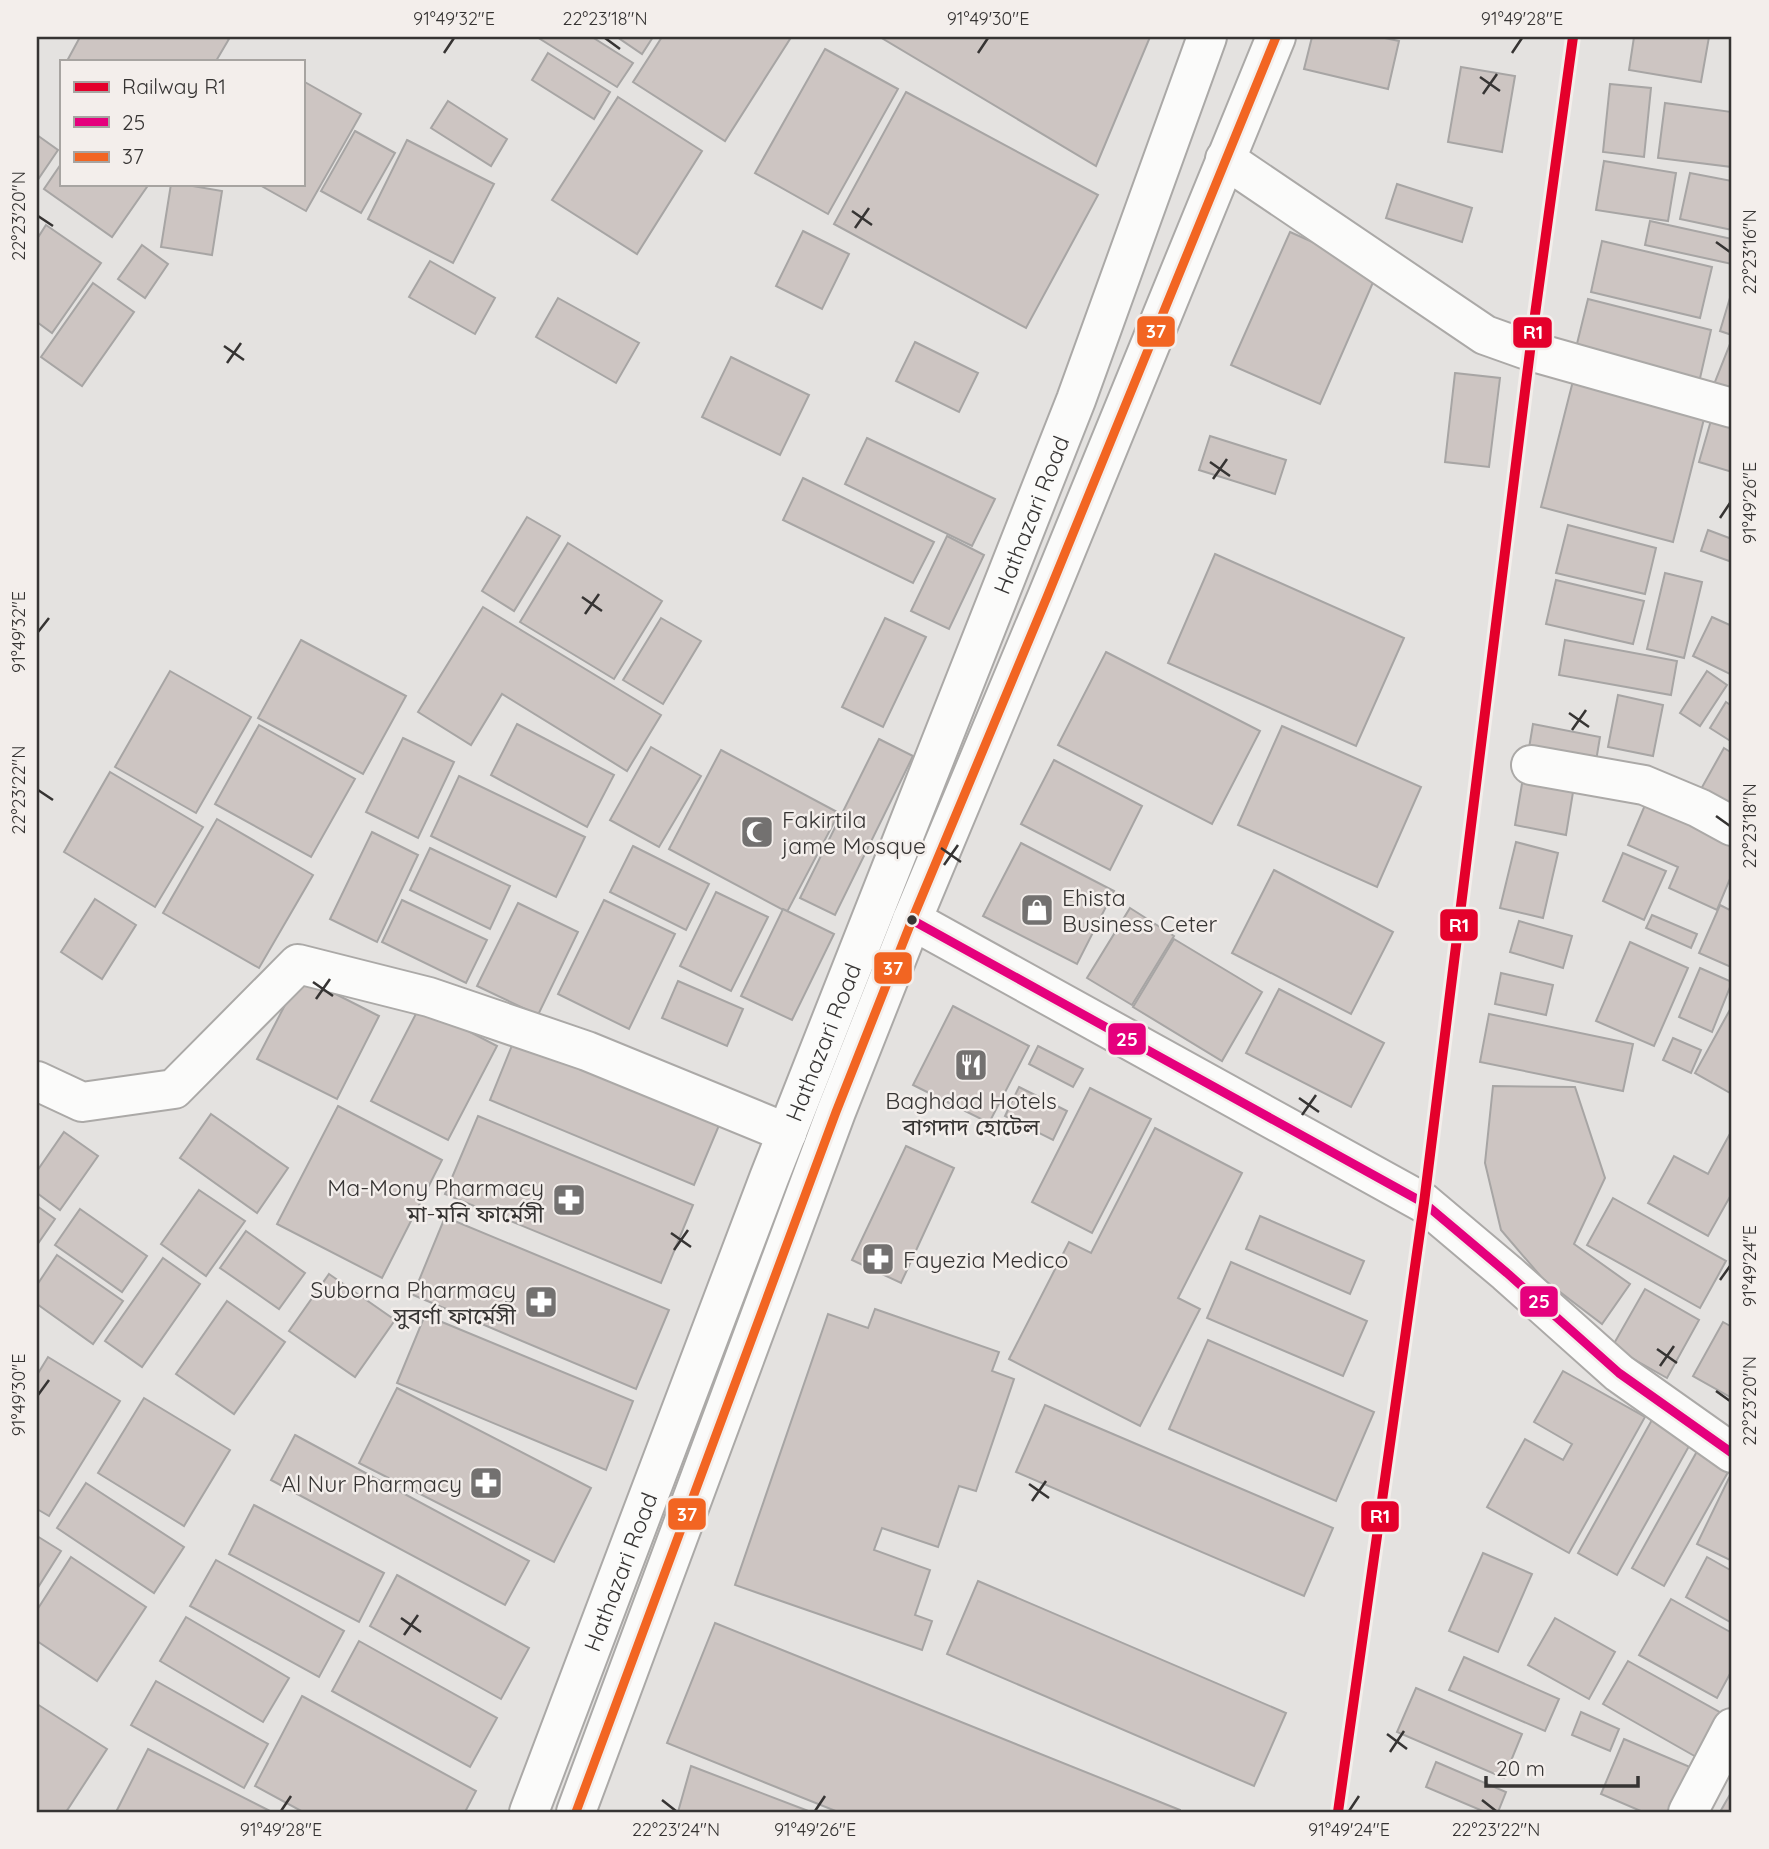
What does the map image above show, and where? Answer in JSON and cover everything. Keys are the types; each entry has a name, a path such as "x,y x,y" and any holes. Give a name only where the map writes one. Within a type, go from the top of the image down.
{"main road":[{"name":"Hathazari Road","path":"529,1812 787,1133 1076,400 1207,37"},
{"name":"Hathazari Road","path":"576,1812 831,1125 912,920 1276,37"},
{"path":"1226,159 1485,335 1530,351 1732,408"},
{"path":"1531,765 1644,785 1699,808 1732,826"},
{"path":"912,920 1424,1203 1619,1373 1732,1452"},
{"path":"37,1082 82,1102 174,1089 298,964 429,997 587,1051 787,1133"},
{"path":"1688,1812 1732,1728"}],"building":[{"path":"80,37 229,39 217,60 68,60"},
{"path":"537,37 592,37 633,63 617,87"},
{"path":"653,37 642,54 620,39"},
{"path":"662,37 790,39 725,141 633,82"},
{"path":"880,37 1150,37 1096,166"},
{"path":"1312,37 1380,37 1399,41 1388,89 1304,69"},
{"path":"1634,37 1709,37 1701,82 1629,70"},
{"path":"825,49 898,89 828,214 755,173"},
{"path":"548,53 610,92 594,119 532,80"},
{"path":"1461,67 1515,76 1502,152 1448,142"},
{"path":"304,82 361,114 306,211 262,186 304,186"},
{"path":"1610,84 1651,88 1644,157 1603,152"},
{"path":"906,92 1098,195 1026,328 834,224"},
{"path":"618,97 702,151 637,254 552,200"},
{"path":"448,101 507,139 491,166 431,128"},
{"path":"1665,103 1732,112 1732,167 1658,158"},
{"path":"355,131 395,153 361,213 321,191"},
{"path":"37,135 58,150 37,181"},
{"path":"407,140 494,184 453,263 368,219"},
{"path":"1604,161 1676,173 1668,221 1596,210"},
{"path":"60,165 60,186 148,186 112,237 44,189"},
{"path":"1690,173 1732,181 1732,230 1680,219"},
{"path":"1397,184 1472,208 1462,242 1386,218"},
{"path":"171,186 193,186 222,191 212,255 161,247"},
{"path":"1650,221 1732,239 1732,264 1645,245"},
{"path":"46,225 101,263 52,333 37,322 37,239"},
{"path":"803,231 849,254 822,309 776,286"},
{"path":"1290,232 1378,271 1320,404 1231,365"},
{"path":"1602,241 1712,267 1700,318 1591,292"},
{"path":"142,245 168,264 145,298 118,279"},
{"path":"430,261 495,298 475,334 409,297"},
{"path":"93,283 134,312 82,386 41,357"},
{"path":"1732,291 1732,335 1720,331"},
{"path":"558,298 639,343 616,383 536,337"},
{"path":"1588,299 1711,330 1698,387 1574,356"},
{"path":"915,342 978,373 959,412 896,381"},
{"path":"1730,344 1732,345 1732,400 1711,392"},
{"path":"731,357 809,395 780,455 702,417"},
{"path":"1455,373 1500,378 1489,467 1445,462"},
{"path":"1575,373 1707,407 1673,542 1541,507"},
{"path":"1714,410 1732,415 1732,472 1699,462"},
{"path":"1210,436 1286,460 1275,494 1199,470"},
{"path":"867,438 995,499 972,546 845,484"},
{"path":"803,478 934,542 913,583 783,520"},
{"path":"527,517 560,536 514,611 482,591"},
{"path":"1568,525 1656,548 1645,594 1556,573"},
{"path":"1708,530 1732,539 1732,562 1701,551"},
{"path":"947,536 984,555 949,629 911,611"},
{"path":"568,543 662,601 614,679 520,622"},
{"path":"1215,554 1404,638 1356,746 1168,663"},
{"path":"1665,573 1702,582 1684,658 1647,649"},
{"path":"1556,580 1644,601 1633,644 1546,624"},
{"path":"483,607 661,715 627,771 502,694 471,745 418,712"},
{"path":"1712,617 1732,626 1732,675 1693,656"},
{"path":"661,618 701,641 663,704 623,680"},
{"path":"885,618 926,637 883,727 842,707"},
{"path":"301,640 406,696 363,774 258,718"},
{"path":"1565,640 1677,661 1671,695 1559,675"},
{"path":"1106,652 1260,731 1212,824 1058,745"},
{"path":"170,671 251,717 196,813 115,767"},
{"path":"1707,671 1727,685 1700,726 1680,713"},
{"path":"1618,695 1663,705 1653,756 1608,747"},
{"path":"1726,702 1732,706 1732,742 1710,728"},
{"path":"517,724 614,775 587,827 491,775"},
{"path":"1533,724 1600,737 1594,773 1527,760"},
{"path":"259,725 355,779 311,857 215,804"},
{"path":"1282,726 1421,787 1377,887 1238,825"},
{"path":"403,738 454,762 418,838 366,812"},
{"path":"879,739 913,756 835,915 800,898"},
{"path":"651,747 701,776 659,847 610,820"},
{"path":"1724,748 1732,753 1732,806 1701,789"},
{"path":"721,750 839,813 787,912 669,849"},
{"path":"1054,760 1142,806 1110,870 1021,824"},
{"path":"110,772 203,827 155,907 64,852"},
{"path":"1524,772 1575,780 1566,835 1515,825"},
{"path":"459,776 585,837 556,897 431,836"},
{"path":"1648,798 1732,835 1732,874 1717,910 1669,888 1678,867 1628,845"},
{"path":"217,819 313,875 259,968 163,913"},
{"path":"372,832 418,855 377,942 330,919"},
{"path":"1516,842 1558,853 1543,918 1500,908"},
{"path":"1021,843 1114,891 1077,964 983,916"},
{"path":"633,846 709,884 686,930 610,892"},
{"path":"430,848 510,886 490,929 410,890"},
{"path":"1623,853 1666,871 1644,920 1603,901"},
{"path":"1274,870 1393,932 1351,1014 1232,953"},
{"path":"716,892 768,917 731,991 680,966"},
{"path":"95,899 136,925 102,979 61,952"},
{"path":"402,900 487,940 466,983 382,942"},
{"path":"604,900 675,934 629,1029 558,994"},
{"path":"518,903 578,932 538,1015 477,986"},
{"path":"1720,905 1732,911 1731,967 1699,953"},
{"path":"1130,908 1174,936 1132,1005 1087,978"},
{"path":"783,909 834,934 792,1020 741,996"},
{"path":"1652,915 1697,934 1691,948 1646,928"},
{"path":"1519,921 1572,936 1563,968 1510,952"},
{"path":"1174,939 1262,992 1222,1061 1133,1007"},
{"path":"1630,942 1688,968 1654,1046 1596,1021"},
{"path":"1700,968 1732,982 1712,1032 1679,1017"},
{"path":"1501,973 1553,985 1546,1015 1495,1004"},
{"path":"300,976 379,1016 337,1099 257,1059"},
{"path":"678,981 743,1009 727,1046 662,1018"},
{"path":"1279,989 1384,1043 1351,1107 1246,1053"},
{"path":"420,1006 497,1046 448,1140 371,1101"},
{"name":"Baghdad Hotels বাগদাদ হোটেল","path":"953,1006 1029,1046 989,1123 913,1085"},
{"path":"1732,1006 1732,1094 1695,1073"},
{"path":"1489,1014 1633,1044 1623,1091 1480,1062"},
{"path":"515,1038 720,1123 694,1185 490,1100"},
{"path":"1673,1038 1701,1050 1691,1073 1663,1060"},
{"path":"1038,1046 1083,1069 1073,1087 1029,1064"},
{"path":"1493,1086 1575,1087 1605,1178 1574,1244 1630,1284 1602,1324 1543,1279 1501,1230 1485,1163"},
{"path":"1019,1087 1067,1111 1053,1140 1005,1116"},
{"path":"1090,1088 1151,1119 1092,1233 1032,1202"},
{"path":"338,1106 442,1160 382,1278 277,1224"},
{"path":"211,1114 288,1168 257,1213 180,1158"},
{"name":"Ma-Mony Pharmacy মা-মনি ফার্মেসী","path":"478,1116 693,1205 661,1283 445,1194"},
{"path":"1155,1128 1242,1173 1178,1298 1200,1309 1140,1426 1009,1359 1069,1242 1091,1253"},
{"path":"1732,1130 1732,1193 1708,1236 1648,1203 1674,1156 1708,1174"},
{"path":"64,1132 98,1156 60,1210 37,1193 37,1171"},
{"path":"906,1146 954,1168 901,1283 852,1260"},
{"path":"199,1190 245,1221 206,1276 161,1244"},
{"path":"1613,1198 1726,1261 1700,1308 1587,1245"},
{"path":"37,1206 55,1219 37,1245"},
{"path":"80,1209 147,1256 122,1292 55,1245"},
{"path":"1260,1216 1364,1261 1350,1294 1246,1249"},
{"name":"Suborna Pharmacy সুবর্ণা ফার্মেসী","path":"445,1217 669,1310 636,1389 413,1295"},
{"path":"246,1231 305,1273 279,1309 220,1268"},
{"path":"57,1255 123,1301 93,1344 37,1304 37,1285"},
{"path":"163,1258 200,1284 142,1367 105,1341"},
{"path":"1231,1262 1367,1321 1343,1376 1207,1318"},
{"path":"329,1274 395,1320 355,1377 289,1331"},
{"path":"1645,1289 1699,1320 1667,1378 1612,1347"},
{"path":"227,1301 285,1342 234,1414 176,1374"},
{"path":"875,1309 999,1352 992,1371 1014,1379 976,1491 959,1486 938,1547 882,1528 874,1550 930,1570 915,1615 932,1621 922,1650 735,1585 828,1314 868,1328"},
{"path":"425,1315 633,1401 606,1470 397,1383"},
{"path":"1723,1322 1732,1327 1732,1398 1693,1376"},
{"path":"1208,1340 1374,1412 1336,1501 1169,1429"},
{"path":"48,1357 120,1401 49,1516 37,1509 37,1375"},
{"path":"1563,1371 1645,1417 1569,1553 1487,1507 1525,1439 1563,1460 1572,1444 1534,1422"},
{"path":"397,1388 591,1488 554,1562 359,1463"},
{"path":"144,1398 230,1450 184,1526 98,1473"},
{"path":"1045,1405 1333,1528 1304,1596 1016,1472"},
{"path":"1653,1418 1693,1439 1617,1575 1578,1553"},
{"path":"295,1435 529,1561 505,1605 271,1480"},
{"path":"1700,1446 1732,1465 1664,1586 1632,1568"},
{"path":"1729,1478 1732,1480 1732,1561 1697,1544"},
{"path":"86,1483 184,1547 154,1593 57,1528"},
{"path":"254,1505 384,1573 359,1622 229,1554"},
{"path":"37,1536 61,1551 37,1589"},
{"path":"1483,1553 1532,1574 1498,1652 1449,1631"},
{"path":"71,1557 146,1607 97,1681 37,1641 37,1610"},
{"path":"1707,1557 1732,1571 1732,1623 1686,1597"},
{"path":"216,1560 344,1631 319,1677 190,1606"},
{"path":"397,1575 529,1648 501,1699 370,1626"},
{"path":"978,1581 1286,1713 1254,1786 947,1654"},
{"path":"1671,1599 1732,1633 1732,1670 1717,1698 1639,1655"},
{"path":"186,1617 289,1678 263,1722 160,1661"},
{"path":"1555,1618 1615,1652 1589,1699 1528,1665"},
{"path":"715,1623 1180,1812 838,1812 667,1743"},
{"path":"359,1641 497,1718 470,1767 332,1691"},
{"path":"1464,1657 1559,1699 1545,1731 1449,1690"},
{"path":"1628,1661 1723,1714 1698,1758 1603,1704"},
{"path":"156,1681 268,1744 244,1788 131,1725"},
{"path":"1416,1688 1522,1734 1504,1778 1397,1732"},
{"path":"302,1696 476,1791 465,1812 303,1812 255,1786"},
{"path":"37,1704 107,1749 66,1812 37,1812"},
{"path":"1581,1712 1619,1729 1610,1751 1572,1735"},
{"path":"1624,1739 1690,1767 1670,1812 1643,1812 1601,1794"},
{"path":"148,1749 272,1812 116,1812"},
{"path":"1436,1762 1506,1792 1498,1812 1485,1812 1426,1787"},
{"path":"691,1766 811,1812 678,1812"},
{"path":"1732,1791 1732,1812 1720,1812"}],"rail line":[{"name":"R1","path":"1338,1812 1424,1203 1530,351 1573,37"}],"transit line":[{"name":"37","path":"576,1812 836,1112 912,920 1276,37"},
{"name":"25","path":"912,920 1424,1203 1619,1373 1732,1453"}],"place":[{"name":"Fakirtila jame Mosque","path":"757,832"},
{"name":"Ehista Business Ceter","path":"1037,910"},
{"name":"Baghdad Hotels বাগদাদ হোটেল","path":"971,1065"},
{"name":"Ma-Mony Pharmacy মা-মনি ফার্মেসী","path":"569,1200"},
{"name":"Fayezia Medico","path":"878,1259"},
{"name":"Suborna Pharmacy সুবর্ণা ফার্মেসী","path":"541,1302"},
{"name":"Al Nur Pharmacy","path":"486,1483"}]}
